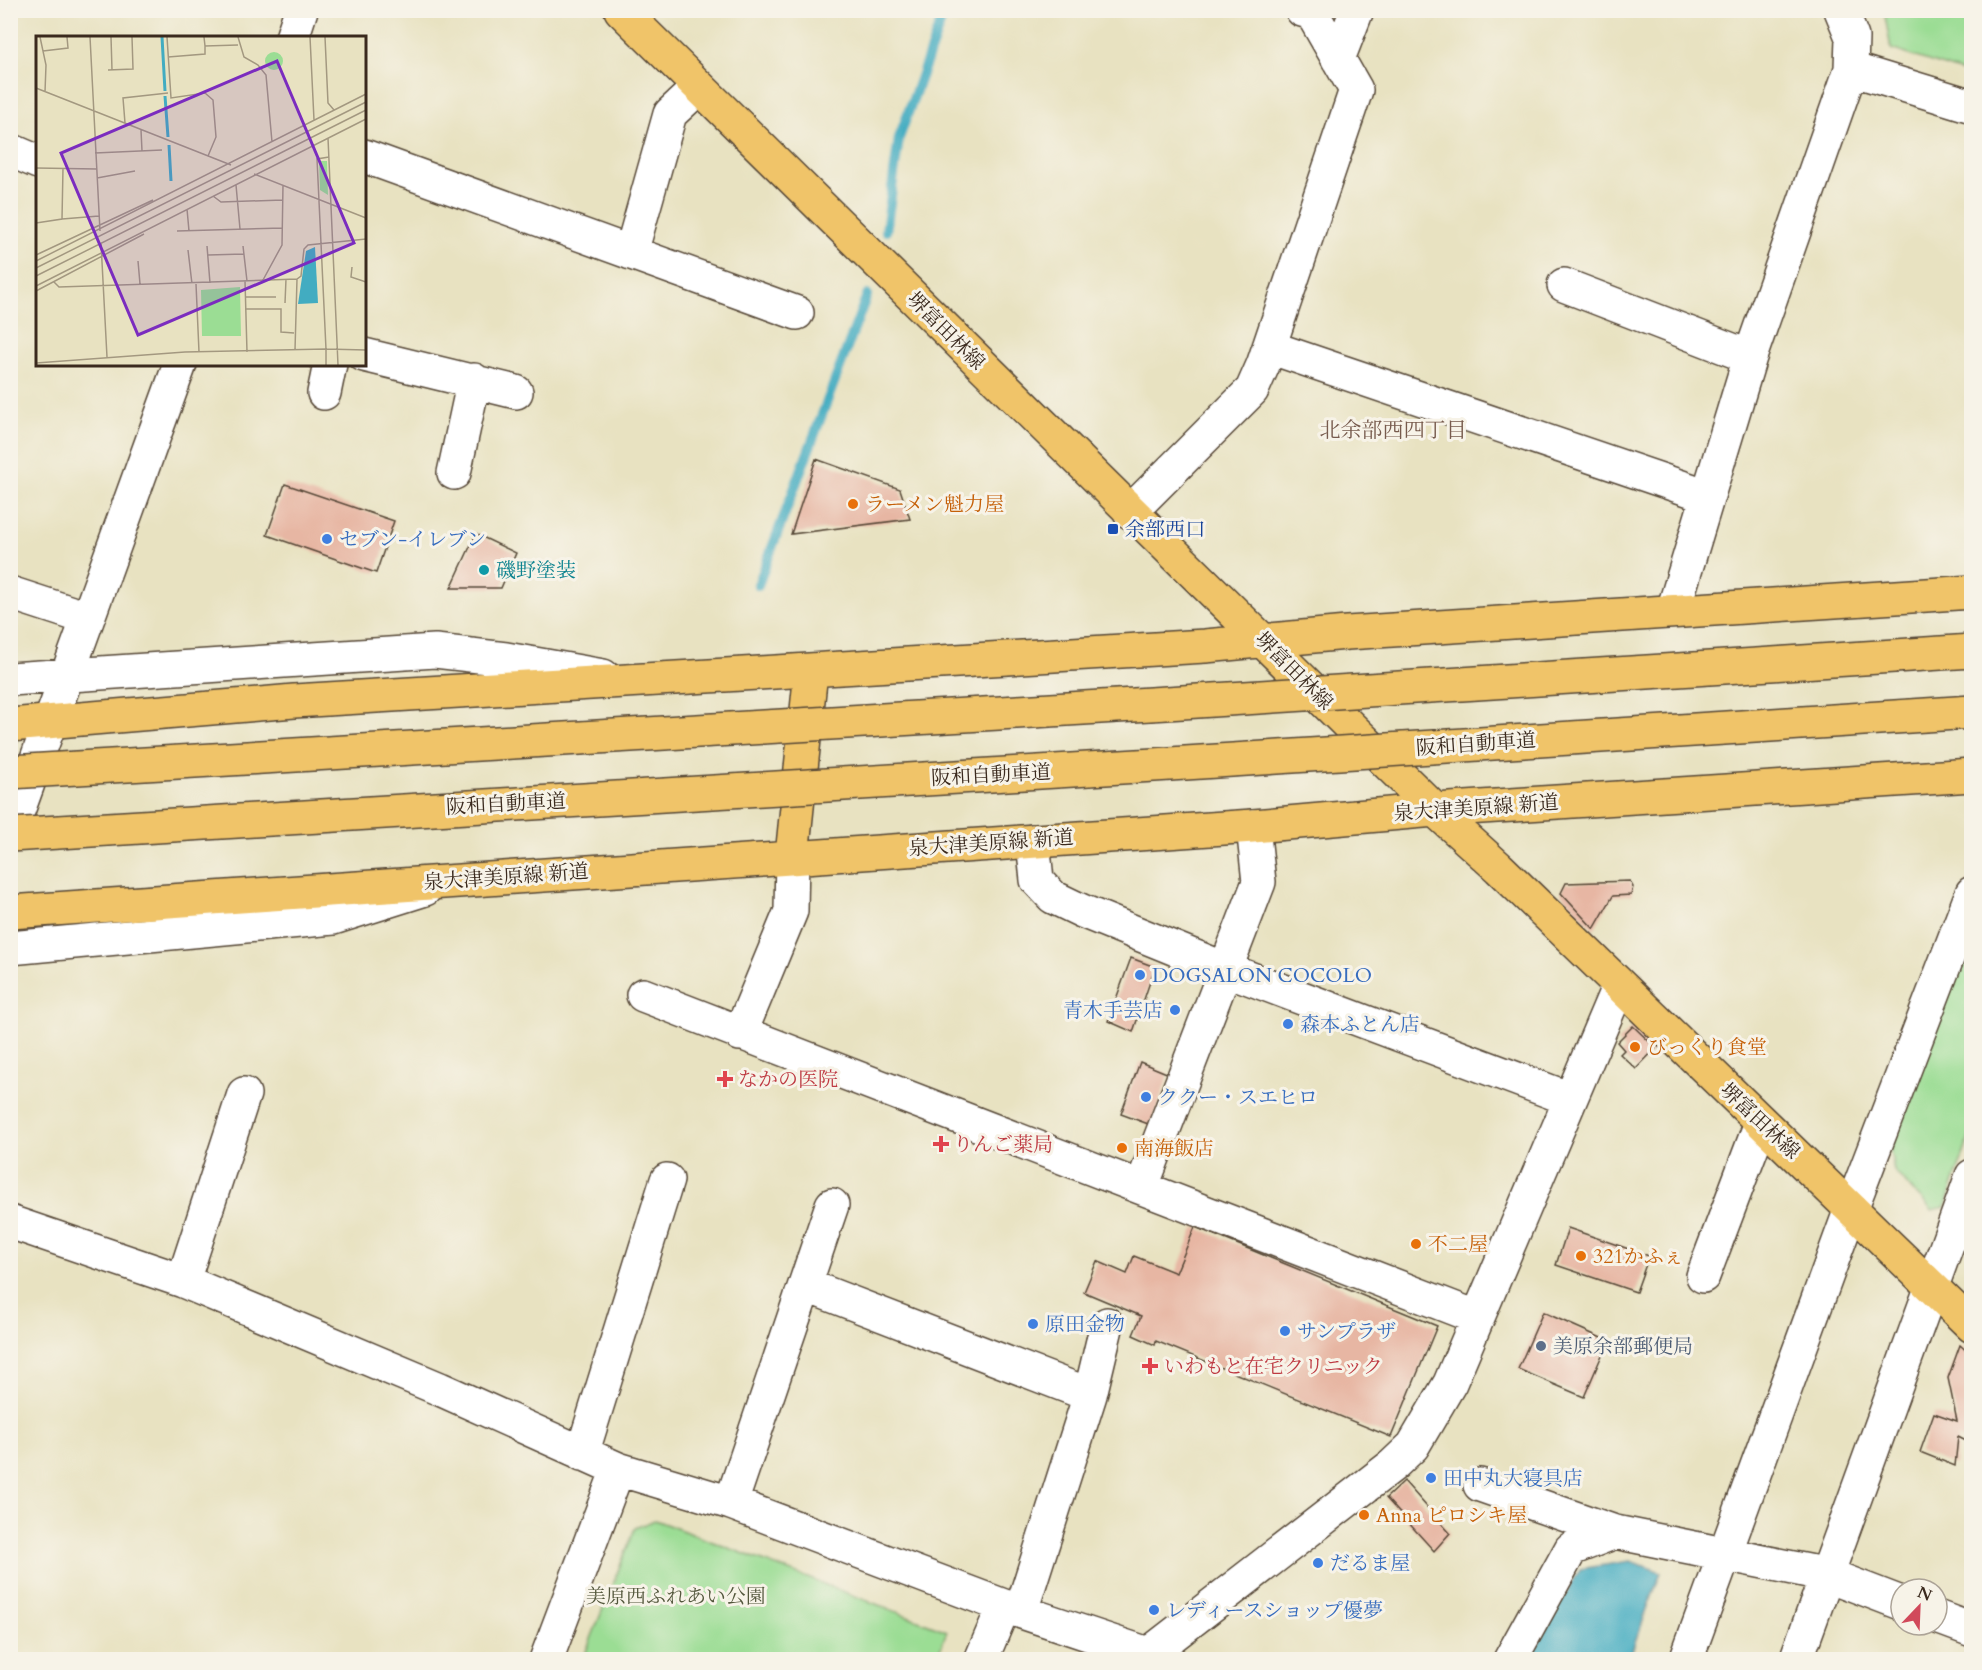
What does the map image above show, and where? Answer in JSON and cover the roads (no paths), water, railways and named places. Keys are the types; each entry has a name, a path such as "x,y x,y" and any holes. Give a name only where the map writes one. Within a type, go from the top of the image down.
{"main road":[{"name":"堺富田林線","path":"621,10 1435,810 1499,868 1971,1326"},
{"path":"10,725 294,701 811,671 1971,592"},
{"path":"10,772 1131,706 1971,651"},
{"path":"792,856 811,671"},
{"name":"阪和自動車道","path":"10,834 1170,764 1971,711"},
{"name":"泉大津美原線 新道","path":"10,912 792,856 1253,826 1435,810 1971,775"}],"street":[{"path":"293,36 301,10"},
{"path":"1130,512 1252,390 1269,346 1356,90 1312,14 1302,10"},
{"path":"1338,59 1357,10"},
{"path":"1673,611 1750,357 1851,69 1852,37 1841,10"},
{"path":"1851,69 1971,106"},
{"path":"631,253 670,114 699,87"},
{"path":"10,150 36,161"},
{"path":"366,157 797,313"},
{"path":"1564,285 1750,357"},
{"path":"1269,346 1708,496"},
{"path":"366,355 516,392"},
{"path":"10,834 48,723 179,366"},
{"path":"454,473 474,380"},
{"path":"10,593 87,618"},
{"path":"10,679 435,651 506,659 633,682"},
{"path":"1142,1186 1259,882 1253,826"},
{"path":"1033,841 1037,880 1053,897 1082,911 1225,969 1570,1099"},
{"path":"740,1034 791,911 792,856"},
{"path":"10,948 333,918 450,881"},
{"path":"1686,1659 1851,1209 1971,893"},
{"path":"10,1222 183,1281 441,1389 618,1469 731,1503 1012,1609 1158,1656 1393,1465 1413,1446 1450,1383 1618,985"},
{"path":"643,995 1476,1317"},
{"path":"183,1281 244,1094"},
{"path":"1703,1276 1761,1124"},
{"path":"1796,1659 1971,1176"},
{"path":"582,1454 668,1180"},
{"path":"731,1503 832,1206"},
{"path":"805,1285 1090,1395"},
{"path":"981,1659 1012,1609 1090,1395 1107,1324"},
{"path":"546,1659 618,1469"},
{"path":"1480,1485 1615,1532 1828,1575 1889,1598"},
{"path":"1510,1659 1571,1550 1615,1532"},
{"path":"1949,1622 1971,1630"}],"water":[{"path":"1630,1561 1661,1572 1629,1659 1529,1660 1580,1569"}],"waterway":[{"path":"886,231 899,138 945,10"},
{"path":"758,585 867,295"}],"place":[{"name":"ラーメン魁力屋","path":"853,504"},
{"name":"余部西口","path":"1113,529"},
{"name":"セブン-イレブン","path":"327,539"},
{"name":"磯野塗装","path":"484,570"},
{"name":"DOGSALON COCOLO","path":"1140,975"},
{"name":"青木手芸店","path":"1175,1010"},
{"name":"森本ふとん店","path":"1288,1024"},
{"name":"びっくり食堂","path":"1635,1047"},
{"name":"なかの医院","path":"725,1079"},
{"name":"ククー・スエヒロ","path":"1146,1097"},
{"name":"りんご薬局","path":"941,1144"},
{"name":"南海飯店","path":"1122,1148"},
{"name":"不二屋","path":"1416,1244"},
{"name":"321かふぇ","path":"1581,1256"},
{"name":"原田金物","path":"1033,1324"},
{"name":"サンプラザ","path":"1285,1331"},
{"name":"美原余部郵便局","path":"1541,1346"},
{"name":"いわもと在宅クリニック","path":"1150,1366"},
{"name":"田中丸大寝具店","path":"1431,1478"},
{"name":"Anna ピロシキ屋","path":"1364,1515"},
{"name":"だるま屋","path":"1318,1563"},
{"name":"レディースショップ優夢","path":"1154,1610"}],"district":[{"name":"北余部西四丁目","path":"1393,430"}],"park label":[{"name":"美原西ふれあい公園","path":"676,1596"}]}
